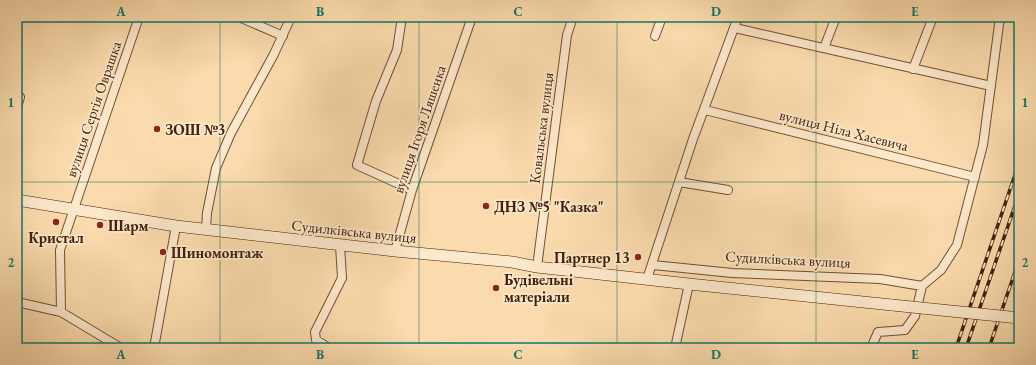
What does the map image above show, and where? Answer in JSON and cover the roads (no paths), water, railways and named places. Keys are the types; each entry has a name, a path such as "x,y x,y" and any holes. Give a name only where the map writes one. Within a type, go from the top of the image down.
{"main road":[{"name":"Судилківська вулиця","path":"17,200 176,226 395,251 512,262 537,267 689,284 1019,318"}],"street":[{"name":"вулиця Сергія Оврашка","path":"60,312 60,250 72,210 139,17"},
{"path":"239,17 283,36"},
{"path":"206,229 207,213 216,168 231,133 283,36 291,17"},
{"path":"402,17 398,50 376,101 357,165 412,190"},
{"name":"вулиця Ігоря Ляшенка","path":"395,251 412,190 472,17"},
{"name":"Ковальська вулиця","path":"537,267 567,35 573,17"},
{"path":"655,36 662,17"},
{"path":"647,279 653,265 679,182 738,17"},
{"path":"824,48 836,17"},
{"path":"913,69 933,17"},
{"path":"871,348 878,332 905,330 915,316 922,286 941,270 957,245 976,177 983,145 1000,17"},
{"path":"734,28 991,86"},
{"path":"17,95 20,97 17,107"},
{"name":"вулиця Ніла Хасевича","path":"705,110 976,177"},
{"path":"679,182 728,190"},
{"path":"154,348 176,226"},
{"path":"329,348 316,340 315,332 342,278 340,245"},
{"name":"Судилківська вулиця","path":"653,265 732,272 880,279 922,286"},
{"path":"675,348 689,284"},
{"path":"17,302 60,312 121,348"}],"railway":[{"path":"956,348 1019,163"},
{"path":"966,348 1019,194"},
{"path":"989,348 1019,260"},
{"path":"1014,348 1019,334"}],"place":[{"name":"ЗОШ №3","path":"157,129"},
{"name":"ДНЗ №5 \"Казка\"","path":"486,206"},
{"name":"Кристал","path":"56,222"},
{"name":"Шарм","path":"100,225"},
{"name":"Шиномонтаж","path":"163,252"},
{"name":"Партнер 13","path":"638,257"},
{"name":"Будівельні матеріали","path":"496,288"}]}
